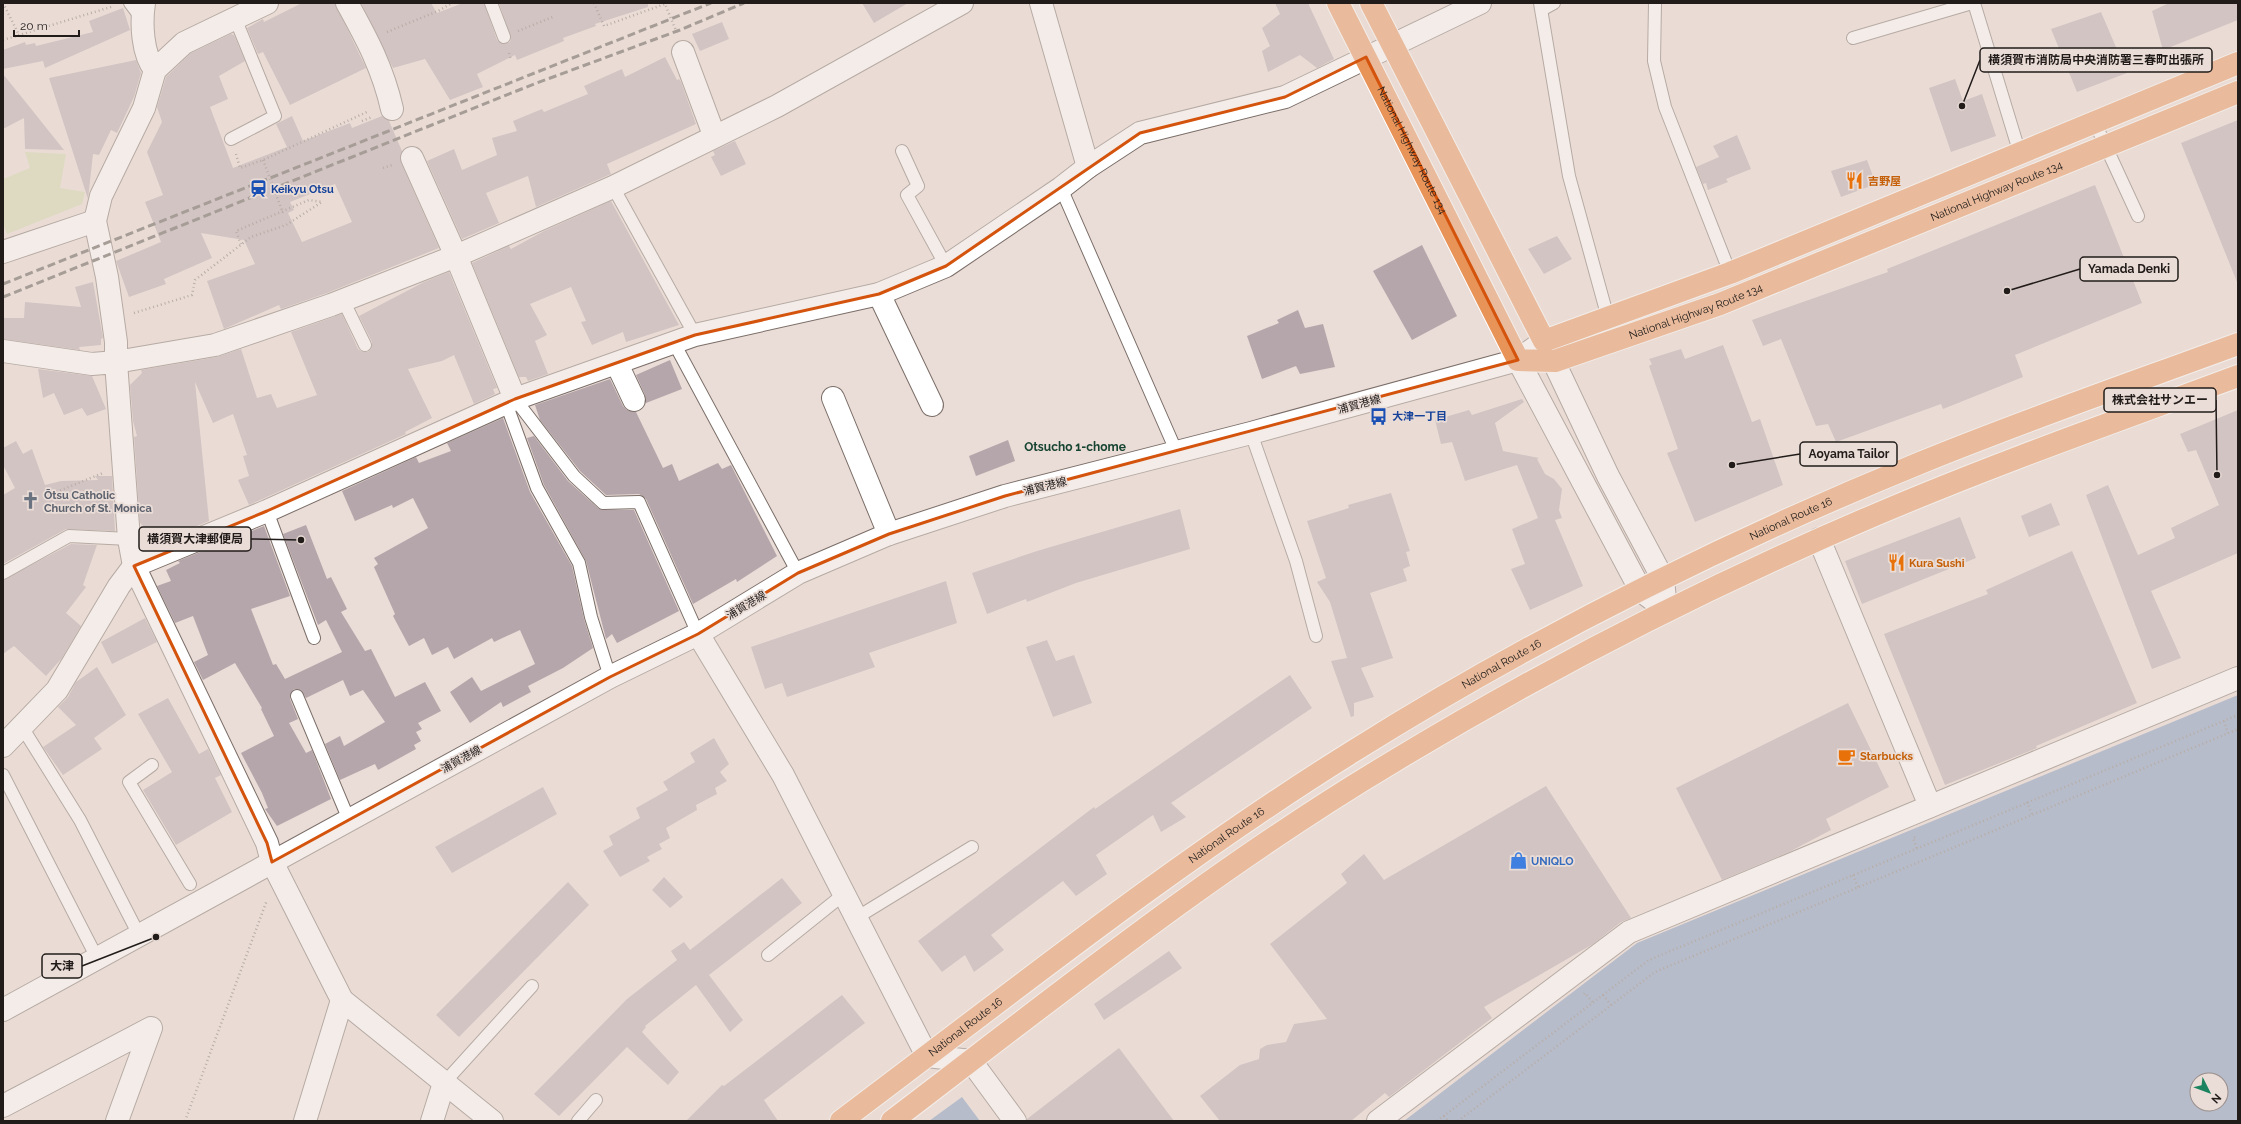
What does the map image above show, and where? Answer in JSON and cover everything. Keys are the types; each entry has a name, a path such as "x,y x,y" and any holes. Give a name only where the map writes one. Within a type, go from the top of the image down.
{"highway":[{"name":"National Highway Route 134","path":"1338,3 1518,360 1555,361 1720,304 2238,92"},
{"path":"1371,3 1544,341 1730,272 2020,154 2238,63"},
{"name":"National Route 16","path":"841,1121 1142,894 1300,785 1467,684 1663,579 1793,518 1921,463 2238,344"},
{"path":"892,1121 1184,900 1305,816 1471,715 1666,610 1819,540 1968,477 2238,376"}],"street":[{"path":"267,3 184,43 155,70 144,108 102,196 95,221 107,276 113,320 129,539 134,566 267,843 272,862 342,1000 492,1121"},
{"path":"347,3 367,40 385,79 391,105"},
{"path":"3,351 92,364 116,362 215,345 343,300 456,256 613,187 714,135 784,102 962,3"},
{"path":"1041,3 1088,167"},
{"path":"3,746 57,690 119,586 134,566 267,511 511,401 696,335 879,294 946,266 1061,188 1088,167 1140,133 1285,97 1366,57 1394,46 1480,3"},
{"path":"139,8 149,62 155,70"},
{"path":"683,52 714,135"},
{"path":"412,158 456,256 511,401"},
{"path":"3,252 95,221"},
{"path":"879,294 932,405"},
{"path":"1544,341 1555,361 1608,476 1663,579 1666,610"},
{"name":"浦賀港線","path":"4,1007 97,958 610,677 698,634 798,573 889,534 1005,496 1251,433 1518,360 1544,341"},
{"path":"1518,360 1641,591 1666,610"},
{"path":"617,364 634,400"},
{"path":"833,398 889,534"},
{"path":"1819,540 1930,806"},
{"path":"698,634 774,760 927,1056 971,1060 1015,1121"},
{"path":"1378,1121 1630,932 2238,678"},
{"path":"305,1121 342,1000"},
{"path":"3,1106 151,1028 117,1121"},
{"path":"432,1121 444,1082"}],"lane":[{"path":"491,3 504,37"},
{"path":"1554,3 1541,6 1569,176 1608,318"},
{"path":"1656,3 1654,61 1665,107 1730,272"},
{"path":"1853,38 1973,3 2020,154"},
{"path":"231,139 275,116 235,18"},
{"path":"2095,123 2138,216"},
{"path":"902,151 918,186 907,195 946,266"},
{"path":"613,187 696,335"},
{"path":"1061,188 1177,452"},
{"path":"343,300 365,345"},
{"path":"674,343 798,573"},
{"path":"511,401 574,476 603,503 640,502 698,634"},
{"path":"511,401 537,488 579,563 591,617 610,677"},
{"path":"1251,433 1296,561 1316,636"},
{"path":"267,511 314,638"},
{"path":"3,573 69,536 129,539"},
{"path":"297,696 349,820"},
{"path":"22,727 80,820 139,935"},
{"path":"152,765 129,782 190,884"},
{"path":"3,775 97,958"},
{"path":"856,918 972,847"},
{"path":"768,955 844,894"},
{"path":"444,1082 532,986"},
{"path":"578,1121 596,1100"}],"path":[{"path":"3,3 19,35"},
{"path":"367,40 438,12 452,3"},
{"path":"594,3 604,26 665,4 683,52"},
{"path":"3,40 116,5"},
{"path":"240,168 263,160 391,105"},
{"path":"263,160 283,213"},
{"path":"113,320 192,294 195,280 241,244 251,237 286,225 322,202 309,200 283,213 236,231 241,244"},
{"path":"49,495 123,465"},
{"path":"1437,1121 1649,960 2238,715"},
{"path":"2224,721 2228,733"},
{"path":"1458,1121 1655,972 2238,729"},
{"path":"2028,802 2032,815"},
{"path":"1853,875 1858,887"},
{"path":"185,1121 267,899"},
{"path":"1585,993 1593,1003"},
{"path":"1603,995 1611,1005"},
{"path":"1444,1116 1448,1121"}],"highlighted area":[{"path":"1366,57 1518,360 1005,496 889,534 798,573 698,634 610,677 272,862 267,843 134,566 267,511 515,399 695,335 879,294 946,266 1140,133 1285,97"}],"green space":[{"path":"25,152 66,154 60,188 85,192 82,204 7,234 3,224 3,179 30,168"}],"water":[{"path":"2238,695 2238,1121 1404,1121 1637,943"},
{"path":"962,1097 980,1121 929,1121"}],"building":[{"path":"302,3 335,3 366,68 290,105 263,52 258,54 247,28 263,19 264,22"},
{"path":"361,3 431,3 437,13 463,3 484,3 497,40 503,44 510,42 511,38 499,3 648,3 648,7 595,24 596,26 563,38 564,41 517,60 515,55 477,74 483,87 450,100 425,59 393,68"},
{"path":"862,3 908,3 874,23"},
{"path":"1275,3 1308,3 1334,59 1317,68 1300,55 1268,72 1262,51 1270,46 1262,28 1280,14"},
{"path":"2169,3 2238,3 2238,20 2163,50 2152,11"},
{"path":"123,8 130,30 45,68 43,61 3,69 3,50 25,42 26,45 35,43 36,46 93,32 89,21"},
{"path":"2101,12 2127,73 2077,92 2051,29"},
{"path":"722,22 729,39 700,51 692,34"},
{"path":"231,34 234,35 245,61 219,76 228,99 210,107 233,168 287,147 276,124 292,116 303,141 350,123 352,128 382,116 389,121 402,151 401,163 439,248 327,293 281,309 279,305 224,329 207,281 255,264 244,240 201,233 212,258 164,279 166,284 129,297 116,261 161,242 145,202 163,195 147,152 162,122 157,107 166,77 191,53","holes":["335,184 352,222 302,242 288,213 294,210 290,202"]},
{"path":"665,57 677,80 679,79 681,82 696,124 607,164 611,174 536,207 528,176 486,193 499,223 462,239 427,161 454,149 462,170 497,155 492,138 517,131 513,121 542,109 544,112 588,94 584,86 622,69 625,77"},
{"path":"136,60 141,73 134,97 117,133 111,130 99,155 93,154 88,199 49,78"},
{"path":"3,74 64,150 25,149 24,118 3,129"},
{"path":"1955,79 1963,101 1982,94 1996,136 1951,152 1929,88"},
{"path":"2238,120 2238,282 2237,282 2181,143"},
{"path":"1737,135 1751,169 1726,179 1728,182 1708,190 1706,183 1703,184 1696,167 1719,157 1713,146"},
{"path":"735,141 746,164 721,176 711,157 715,155 713,151"},
{"path":"1867,160 1876,184 1841,197 1831,171"},
{"path":"2095,185 2142,303 2015,355 2023,377 1943,409 1941,404 1836,442 1828,424 1816,426 1781,339 1763,346 1752,320 1888,272 1887,269"},
{"path":"611,201 679,325 626,342 623,332 592,345 581,322 586,321 571,287 530,304 547,335 535,341 548,374 528,381 526,377 519,377 472,263 509,246 511,249 544,231"},
{"path":"1557,236 1572,259 1544,274 1528,249"},
{"path":"1422,245 1457,316 1412,340 1373,271"},
{"path":"449,272 497,388 493,389 495,394 474,404 454,355 442,361 408,369 432,418 405,432 406,434 249,505 238,480 249,476 243,456 247,455 233,414 213,423 195,382 209,521 159,542 140,523 134,437 137,436 133,421 130,385 142,373 141,370 217,357 241,349 257,398 271,394 277,408 317,395 291,332 342,314 358,349 368,352 371,349 372,342 359,316 424,282"},
{"path":"93,282 103,338 101,339 101,345 79,347 80,350 3,339 3,318 24,318 25,302 81,307 75,287"},
{"path":"1298,310 1305,328 1323,324 1335,367 1300,374 1296,366 1262,379 1247,336 1279,323 1277,320"},
{"path":"1723,345 1752,422 1760,419 1783,485 1695,522 1667,453 1678,449 1649,366 1652,364 1649,359 1681,349 1685,359"},
{"path":"670,360 682,389 646,403 645,395 636,375"},
{"path":"38,369 92,376 106,409 87,416 82,408 64,415 54,393 43,398"},
{"path":"610,379 623,406 627,410 636,412 663,468 672,464 679,481 718,463 722,469 731,465 777,556 737,582 736,579 693,604 646,499 639,494 606,495 580,471 540,420 535,405"},
{"path":"1522,399 1524,402 1495,423 1503,451 1539,458 1537,459 1545,474 1554,479 1562,489 1559,510 1562,518 1555,520 1583,586 1530,610 1511,569 1525,564 1512,529 1538,518 1517,465 1465,481 1452,442 1441,444 1435,420 1469,410 1472,415"},
{"path":"2238,410 2238,553 2151,591 2181,658 2152,669 2086,495 2108,485 2138,555 2175,538 2171,528 2219,505 2196,450 2188,452 2180,434"},
{"path":"503,418 530,492 572,566 584,619 593,648 563,668 528,686 531,692 503,707 501,702 470,723 450,692 472,677 481,691 535,664 520,630 494,642 492,638 454,659 448,647 432,655 424,638 409,646 393,616 395,614 374,567 378,564 374,558 428,528 413,498 393,508 392,505 355,521 342,491 416,457 419,463 451,451 447,443"},
{"path":"534,436 568,481 598,508 603,510 634,510 679,611 617,643 612,634 606,639 586,561 544,485 527,438"},
{"path":"1008,440 1015,461 976,476 969,456"},
{"name":"Ōtsu Catholic Church of St. Monica","path":"16,441 23,454 32,449 45,485 61,481 98,480 95,476 112,476 115,531 66,529 3,564 3,495 15,488 3,465 3,448"},
{"path":"1391,493 1410,551 1406,552 1410,566 1403,569 1407,581 1370,593 1393,658 1361,668 1374,697 1354,703 1354,716 1351,717 1331,661 1347,658 1330,602 1317,582 1326,578 1307,521 1349,508 1348,505"},
{"path":"2051,503 2060,525 2029,537 2021,516"},
{"path":"1180,509 1190,549 1076,583 1027,602 1026,599 987,614 972,573 1037,551"},
{"path":"1960,517 1976,558 1862,604 1845,561"},
{"path":"306,525 327,579 331,577 347,609 341,612 365,651 371,649 395,697 425,682 441,711 418,723 422,729 416,732 421,741 414,745 416,749 378,770 375,764 340,780 325,744 340,736 344,746 385,722 363,690 350,696 343,680 306,698 301,690 294,689 290,695 290,699 298,719 289,723 306,753 312,750 331,799 277,826 265,809 268,808 262,793 241,753 274,736 261,709 262,708 235,663 203,680 194,662 208,655 193,616 175,623 157,586 171,581 166,570 180,563 178,561 264,526 290,596 251,609 273,665 276,664 285,679 342,652 326,620 318,625 283,534"},
{"path":"71,544 97,545 83,585 86,587 66,613 81,626 62,658 46,676 14,646 3,654 3,580"},
{"path":"2072,551 2137,703 2036,746 2037,748 1945,785 1884,634 1988,594 1986,590"},
{"path":"946,581 957,623 869,653 875,667 787,697 782,683 765,689 751,647"},
{"path":"145,618 157,642 112,664 101,642"},
{"path":"1047,640 1056,661 1074,655 1092,703 1053,717 1026,647"},
{"path":"97,667 126,715 94,738 102,749 63,775 43,747 76,725 58,707 68,697 76,682"},
{"path":"1290,675 1312,708 1171,803 1186,817 1161,832 1153,815 1096,855 1107,874 1076,896 1063,881 991,935 1004,950 974,972 965,955 942,972 918,941 1094,807 1095,809"},
{"path":"168,698 199,754 208,749 221,775 215,778 232,812 176,845 143,790 172,772 138,714"},
{"path":"1848,703 1889,787 1826,819 1831,830 1789,852 1722,880 1676,788"},
{"path":"714,738 729,764 720,772 727,781 715,788 717,794 696,805 697,810 666,828 670,838 659,844 662,849 647,857 650,861 620,877 603,851 613,845 609,836 640,818 636,808 668,790 663,782 695,762 690,753"},
{"path":"1546,786 1631,918 1621,922 1593,944 1484,1007 1492,1018 1389,1097 1385,1093 1351,1121 1220,1121 1200,1096 1240,1065 1259,1059 1260,1049 1267,1045 1286,1042 1294,1024 1327,1019 1270,944 1347,883 1341,874 1364,854 1384,880"},
{"path":"543,787 557,814 452,873 435,847"},
{"path":"664,877 683,897 670,908 652,890"},
{"path":"782,878 802,903 709,975 743,1020 730,1032 696,985 645,1026 646,1027 642,1032 679,1072 668,1085 627,1047 559,1116 534,1094 627,999 677,960 671,951 684,942 690,950"},
{"path":"568,882 589,905 459,1037 436,1015"},
{"path":"1169,951 1182,968 1104,1020 1094,1004"},
{"path":"842,995 865,1023 764,1100 778,1121 686,1121 722,1085 724,1086"},
{"path":"1119,1048 1174,1121 1027,1121 1027,1119"}],"railway":[{"path":"3,284 711,3"},
{"path":"3,297 534,84 680,30 744,3"}],"place":[{"name":"横須賀市消防局中央消防署三春町出張所","path":"1962,106"},
{"name":"吉野屋","path":"1855,181"},
{"name":"Keikyu Otsu","path":"258,189"},
{"name":"Yamada Denki","path":"2007,291"},
{"name":"大津一丁目","path":"1379,416"},
{"name":"Aoyama Tailor","path":"1732,465"},
{"name":"株式会社サンエー","path":"2217,475"},
{"name":"Ōtsu Catholic Church of St. Monica","path":"31,501"},
{"name":"横須賀大津郵便局","path":"301,540"},
{"name":"Kura Sushi","path":"1896,563"},
{"name":"Starbucks","path":"1847,756"},
{"name":"UNIQLO","path":"1518,861"},
{"name":"大津","path":"156,937"}],"district":[{"name":"Otsucho 1-chome","path":"1075,447"}]}
